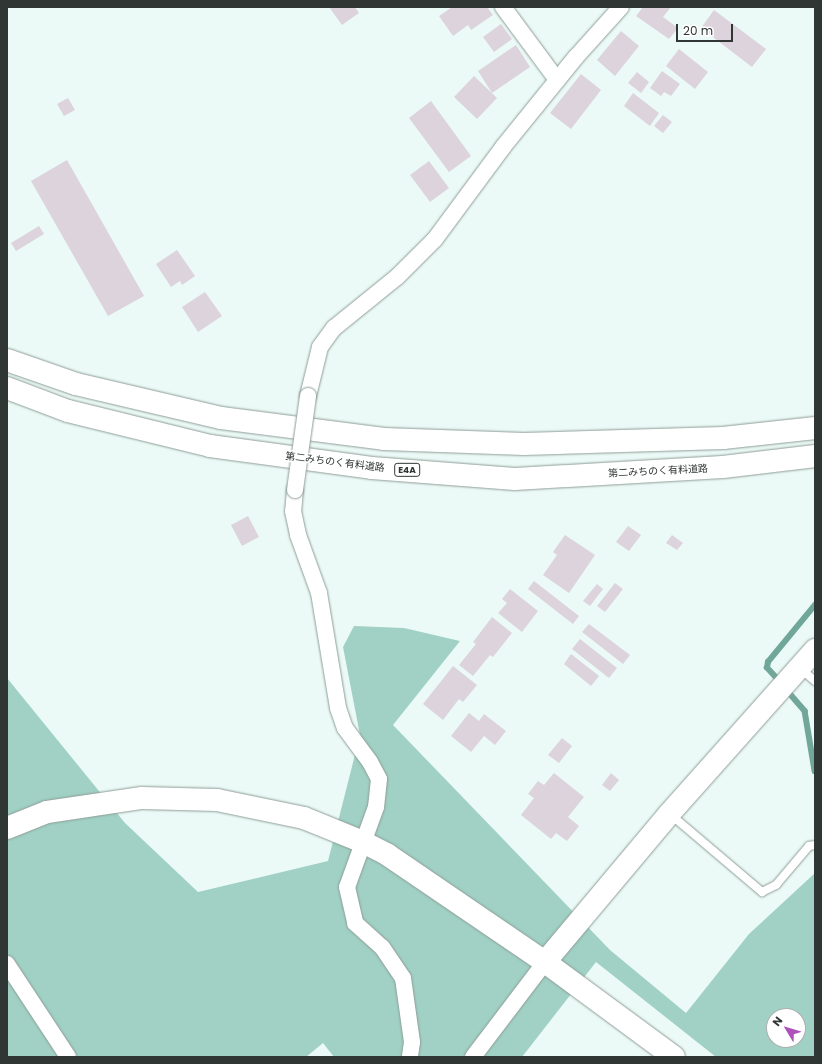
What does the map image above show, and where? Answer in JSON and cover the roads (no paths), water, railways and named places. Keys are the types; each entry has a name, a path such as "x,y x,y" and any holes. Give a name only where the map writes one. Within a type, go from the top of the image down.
{"main road":[{"path":"7,360 76,384 221,418 384,439 524,444 723,438 815,428"},
{"name":"第二みちのく有料道路","path":"7,388 68,412 210,446 380,468 515,479 723,467 815,456"},
{"path":"545,962 669,814 807,674 815,650"},
{"path":"7,828 47,812 142,798 217,800 304,818 363,842 388,855 545,962 674,1057"}],"street":[{"path":"503,7 557,80"},
{"path":"410,1057 412,1042 403,978 382,947 355,923 347,887 376,808 379,779 370,762 345,728 338,708 319,593 298,535 292,510 308,396 320,346 334,328 397,277 435,239 503,147 576,56 622,7"},
{"path":"473,1057 545,962"},
{"path":"7,964 68,1057"}],"lane":[{"path":"669,814 762,892 776,885 809,846 815,845"}],"waterway":[{"path":"780,682 767,668 768,662 815,605"},
{"path":"786,689 805,711 815,771"}]}
